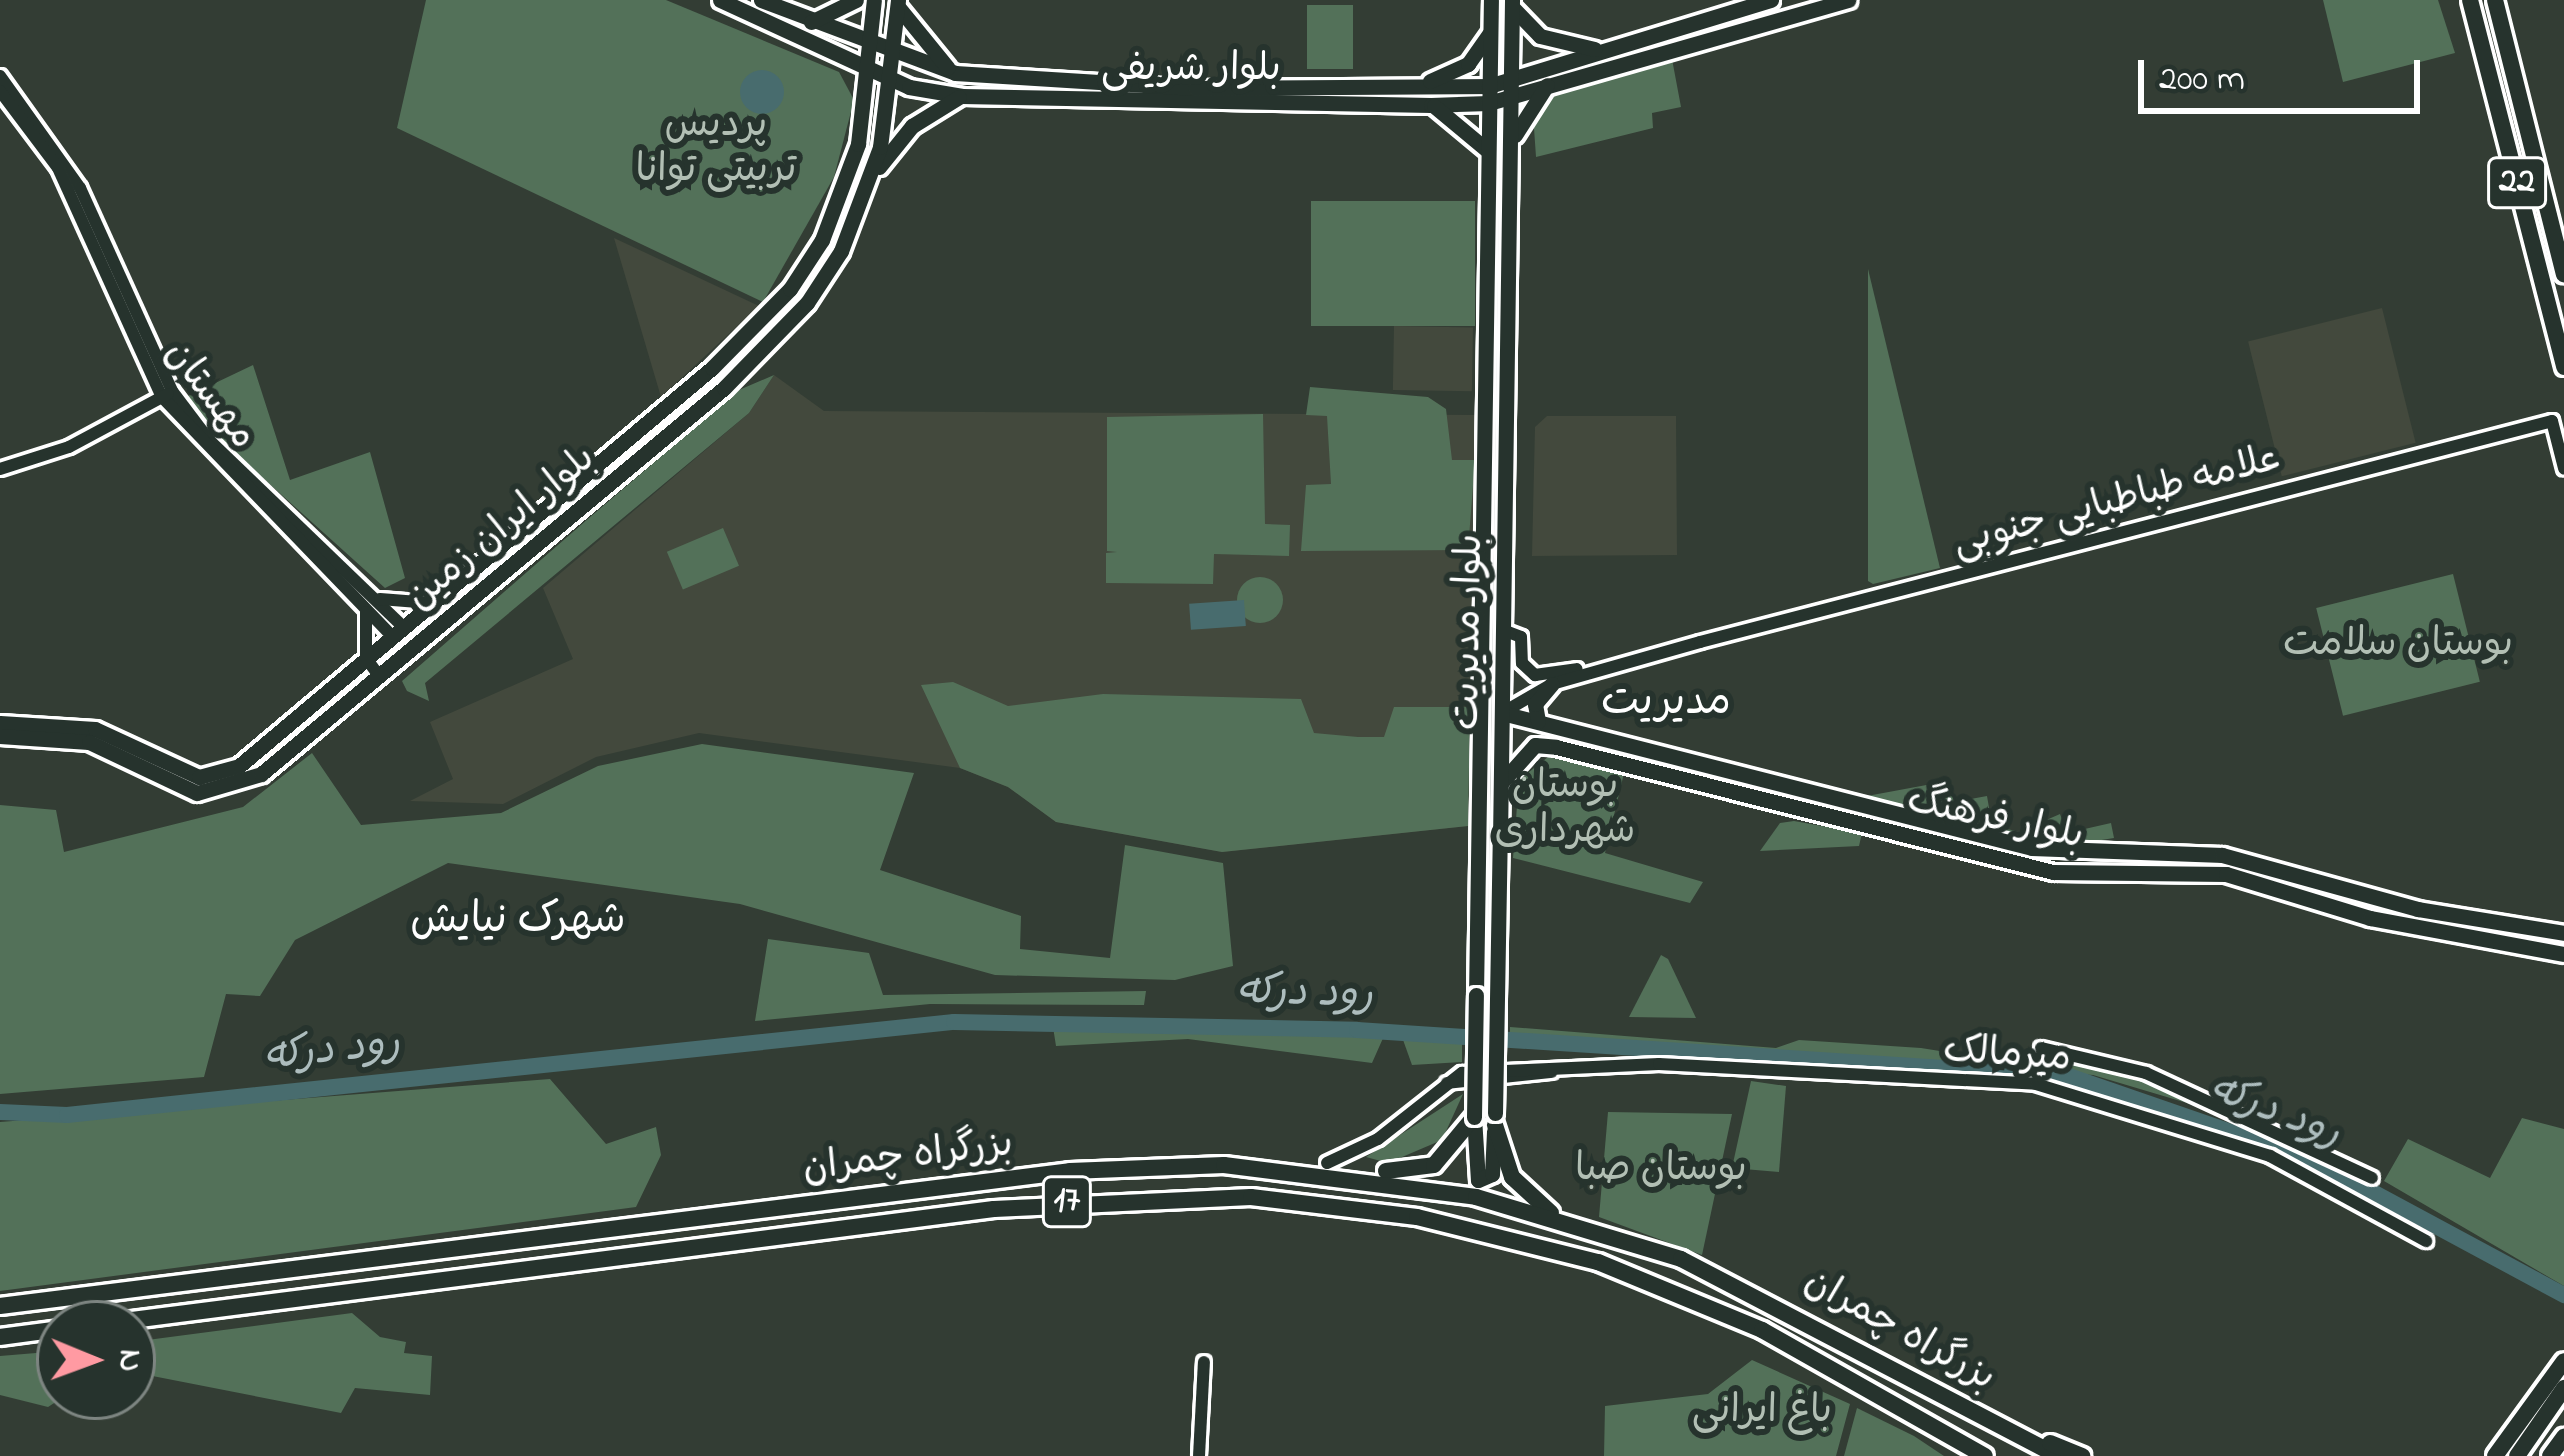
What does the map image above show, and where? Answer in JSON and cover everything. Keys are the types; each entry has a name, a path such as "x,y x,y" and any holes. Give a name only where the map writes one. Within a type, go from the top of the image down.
{"highway":[{"path":"2460,0 2484,57"},
{"name":"22","path":"2470,0 2564,367"},
{"name":"22","path":"2495,0 2564,274"},
{"path":"2507,0 2515,79"},
{"path":"1224,1165 1327,1163 1419,1172 1452,1152 1474,1118"},
{"path":"1495,1119 1520,1187 1574,1224"},
{"name":"بزرگراه چمران","path":"0,1306 1070,1171 1224,1165 1416,1185 1574,1224 1749,1287 2058,1456"},
{"name":"بزرگراه چمران","path":"156,1317 994,1209 1251,1197 1436,1220 1598,1262 1762,1330 1985,1456"},
{"path":"0,1336 36,1332"},
{"path":"2495,1456 2564,1361"},
{"path":"2517,1456 2564,1388"},
{"path":"2013,1431 2082,1456"},
{"path":"2550,1456 2564,1436"}],"main road":[{"name":"بلوار شریفی","path":"720,0 895,82 962,96 1258,95 1415,86 1489,94"},
{"name":"بلوار شریفی","path":"760,0 897,56 955,73 1045,86 1431,105 1489,94"},
{"path":"811,22 856,0"},
{"name":"بلوار ایران زمین","path":"0,723 95,729 167,767 210,777 238,766 712,368 790,290 844,191 872,69 874,0"},
{"name":"بلوار مدیریت","path":"1491,0 1472,1168 1481,1180 1493,1169 1495,1119 1512,4"},
{"path":"1489,94 1512,76 1771,0"},
{"path":"1489,94 1512,95 1553,78 1849,0"},
{"name":"بلوار ایران زمین","path":"0,736 89,742 182,789 223,792 261,774 773,343 841,251 870,179 895,82 898,3"},
{"path":"898,3 955,73"},
{"path":"1512,4 1540,36 1597,49"},
{"path":"1750,6 1756,24"},
{"path":"1415,86 1468,64 1491,32"},
{"path":"1511,149 1553,78"},
{"path":"870,179 912,127 962,96"},
{"path":"1431,105 1488,152"},
{"path":"1486,232 1495,210 1509,231"},
{"path":"1484,454 1497,442 1506,454"},
{"path":"397,631 411,648"},
{"path":"1501,783 1535,745 1528,729 1538,721 1535,704 1552,684"},
{"name":"بلوار فرهنگ","path":"1502,712 2032,848 2211,853 2418,909 2564,933"},
{"name":"بلوار فرهنگ","path":"1535,745 2053,872 2226,874 2370,918 2564,954"}],"street":[{"name":"مهستان","path":"0,76 58,168 167,394 397,631"},
{"path":"0,470 69,447 167,394"},
{"name":"علامه طباطبایی جنوبی","path":"1502,712 1552,684 1700,641 2552,421 2564,468"},
{"path":"379,676 366,658 371,602 432,603"},
{"name":"علامه طباطبایی جنوبی","path":"1503,630 1521,637 1522,663 1544,676 1700,641"},
{"name":"میرمالک","path":"2041,1048 2146,1073 2372,1178"},
{"name":"میرمالک","path":"1327,1163 1378,1139 1462,1073 1659,1064 2085,1092 2301,1169 2426,1241"},
{"path":"1199,1456 1204,1362"}],"shaded area":[{"path":"614,238 759,306 661,397"},
{"path":"2382,308 2416,443 2282,476 2248,341"},
{"path":"1394,326 1473,327 1472,391 1393,390"},
{"path":"774,375 824,411 1476,415 1468,826 1222,852 1056,822 1008,787 960,768 699,733 596,757 503,804 410,801 453,779 430,722 573,659 543,588 749,413"},
{"path":"1547,416 1676,416 1677,555 1532,556 1535,427"}],"green space":[{"name":"پردیس تربیتی توانا","path":"426,0 666,0 839,72 854,100 834,177 763,302 397,128"},
{"path":"2323,0 2438,0 2455,53 2343,82"},
{"path":"1307,5 1353,5 1353,69 1307,69"},
{"path":"1672,59 1681,107 1652,113 1653,128 1536,157 1533,114 1545,97"},
{"path":"1311,201 1475,201 1475,326 1311,326"},
{"path":"1868,269 1940,568 1873,584 1868,581"},
{"path":"253,365 290,480 370,452 405,578 385,588 213,433 188,396"},
{"path":"774,375 749,413 425,683 429,701 407,691 402,681 589,518 739,390"},
{"path":"1310,387 1428,397 1446,409 1452,460 1475,460 1468,550 1301,551 1306,485 1331,484 1327,416 1306,415"},
{"path":"1263,414 1265,524 1290,525 1289,556 1214,554 1213,584 1106,583 1106,553 1117,552 1107,551 1107,417"},
{"path":"723,528 739,566 683,590 667,552"},
{"name":"بوستان سلامت","path":"2453,574 2480,682 2343,716 2316,608"},
{"path":"1260,577 1276,584 1283,600 1276,616 1260,623 1244,616 1237,600 1244,584"},
{"path":"953,682 1008,706 1103,694 1301,699 1314,733 1358,737 1384,737 1394,707 1470,707 1468,826 1222,852 1056,822 1008,787 960,768 921,685"},
{"path":"702,744 914,773 880,870 1021,916 1020,949 1110,958 1125,845 1223,863 1233,966 1175,980 995,975 740,904 448,863 295,940 260,996 226,994 204,1077 0,1094 0,805 56,810 64,852 243,807 312,753 361,825 501,813 598,766"},
{"name":"بوستان شهرداری","path":"1548,757 1624,773 1605,853 1703,882 1690,903 1513,858 1519,780"},
{"path":"1948,781 1954,802 1987,796 1992,825 2019,832 2060,814 2067,833 2111,823 2114,838 2070,845 2020,838 1867,796"},
{"path":"1794,821 1862,833 1859,846 1760,851 1780,823"},
{"path":"768,939 869,953 883,995 1146,991 1144,1005 930,1004 755,1021"},
{"path":"1661,955 1668,959 1696,1018 1629,1017"},
{"path":"1053,1027 1384,1036 1372,1063 1188,1039 1056,1046"},
{"path":"1510,1027 1776,1048 1799,1040 1921,1048 2021,1064 2029,1056 2136,1078 2197,1106 2093,1075 1510,1036"},
{"path":"1402,1037 1462,1040 1462,1062 1412,1065"},
{"path":"550,1079 606,1144 656,1127 661,1155 636,1207 0,1291 0,1122"},
{"path":"1751,1081 1786,1086 1779,1172 1732,1168"},
{"path":"1463,1094 1442,1140 1388,1163 1366,1157"},
{"name":"بوستان صبا","path":"1608,1112 1732,1114 1702,1255 1599,1217"},
{"path":"2522,1118 2564,1129 2564,1286 2384,1181 2408,1139 2490,1178"},
{"path":"352,1313 380,1337 406,1342 404,1353 432,1356 430,1395 355,1388 341,1413 156,1377 156,1339"},
{"path":"36,1353 36,1404 0,1395 0,1356"},
{"name":"باغ ایرانی","path":"1752,1360 1850,1404 1836,1456 1604,1456 1605,1406 1708,1394"},
{"path":"1857,1408 1914,1436 1944,1456 1844,1456"}],"water":[{"path":"762,70 777,77 784,92 777,107 762,114 747,107 740,92 747,77"},
{"path":"1244,600 1246,626 1191,630 1189,604"}],"waterway":[{"name":"رود درکه","path":"0,1112 67,1115 954,1022 1357,1030 2069,1076 2317,1162 2564,1295"}],"district":[{"name":"مدیریت","path":"1666,703"},
{"name":"شهرک نیایش","path":"518,921"}]}
